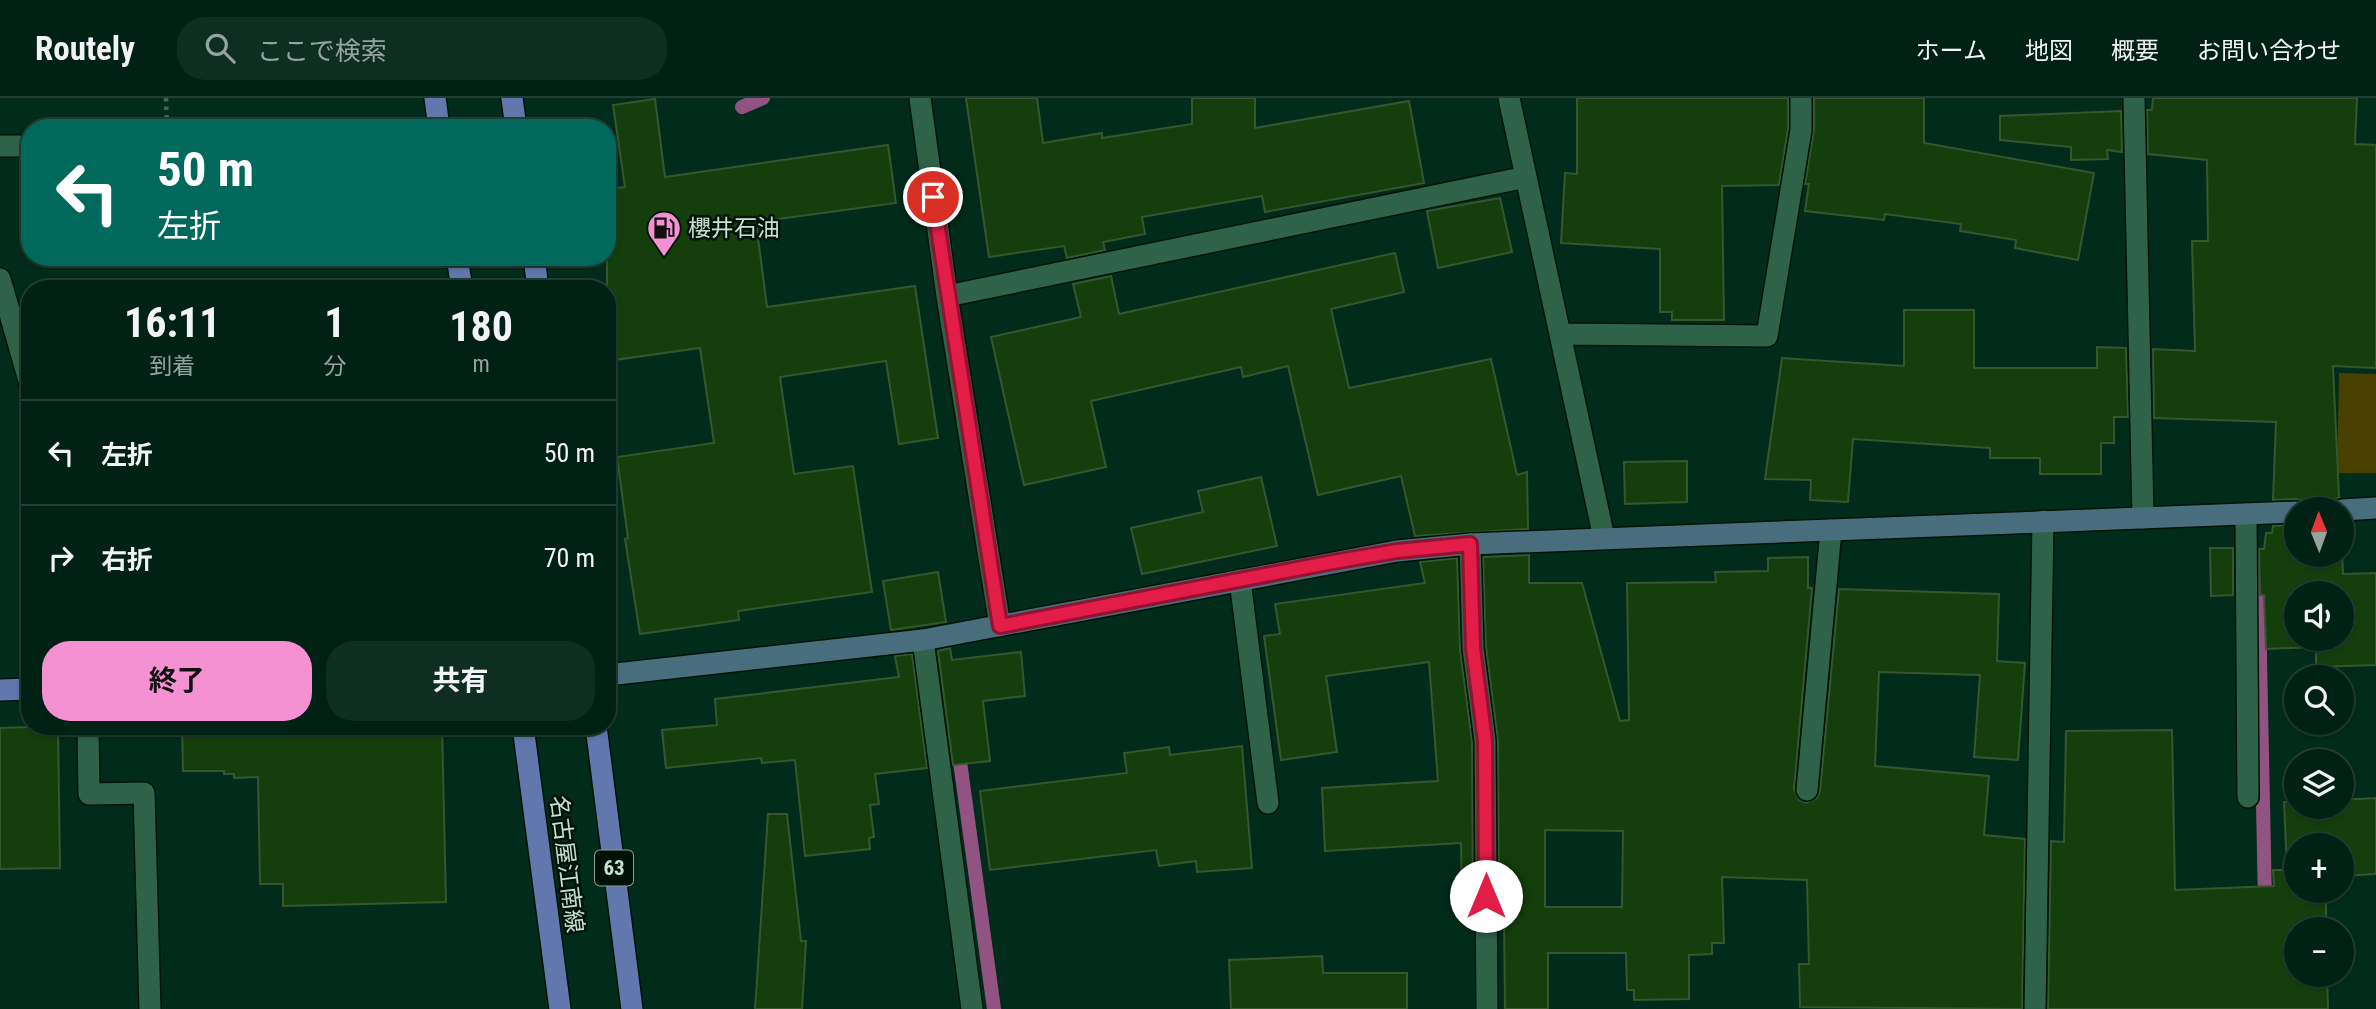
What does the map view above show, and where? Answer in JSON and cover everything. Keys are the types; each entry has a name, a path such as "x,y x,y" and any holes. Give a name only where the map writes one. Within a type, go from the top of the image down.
{"main road":[{"path":"435,98 438,119"},
{"path":"512,98 515,119"},
{"path":"0,690 21,689"},
{"name":"名古屋江南線","path":"524,735 559,1009"},
{"name":"名古屋江南線","path":"597,735 632,1009"}],"street":[{"path":"920,98 947,296 1000,626"},
{"path":"1509,98 1604,538"},
{"path":"1560,334 1767,335 1801,130 1801,98"},
{"path":"2134,98 2143,518"},
{"path":"0,146 21,146"},
{"path":"947,296 1526,177"},
{"path":"0,279 21,352"},
{"path":"2354,509 2376,508"},
{"path":"616,674 923,640 1397,551 1470,544 1604,538 2284,512"},
{"path":"2246,514 2248,797"},
{"path":"2035,1009 2043,521"},
{"path":"1807,790 1831,530"},
{"path":"1470,544 1473,648 1485,741 1487,1009"},
{"path":"1240,580 1268,803"},
{"path":"923,640 972,1009"},
{"path":"88,735 89,794 144,793 150,1009"}],"path":[{"path":"166,98 167,119"}],"shaded area":[{"path":"2339,373 2376,374 2376,473 2337,473"}],"building":[{"path":"966,98 1037,98 1043,143 1102,133 1102,138 1192,124 1192,98 1255,98 1255,128 1409,101 1424,183 1265,212 1262,196 1142,217 1145,234 1103,242 1105,250 1067,258 1064,246 989,257"},
{"path":"1577,98 1788,98 1788,129 1779,185 1722,186 1724,320 1672,320 1672,312 1660,312 1660,249 1561,243 1565,173 1577,174"},
{"path":"1814,98 1924,98 1924,143 2094,173 2078,260 2015,248 2016,240 1960,231 1961,224 1885,214 1884,220 1805,211 1809,184 1805,184 1814,130"},
{"path":"2153,98 2357,98 2355,144 2376,145 2376,368 2333,366 2339,497 2284,497 2284,500 2273,500 2276,422 2154,418 2153,349 2195,351 2192,241 2208,241 2207,160 2148,154 2147,110 2152,110"},
{"path":"655,99 665,177 888,145 896,203 756,222 767,307 915,286 938,438 899,444 886,361 780,377 794,474 853,466 872,592 738,611 739,620 640,634 625,539 628,538 617,457 714,443 700,348 616,360 616,280 607,280 607,266 616,266 616,188 625,187 613,105"},
{"path":"2121,111 2122,152 2107,150 2108,159 2071,160 2071,147 2000,140 2000,116"},
{"path":"1500,198 1512,252 1438,268 1427,211"},
{"path":"1395,253 1404,292 1331,309 1349,388 1491,359 1517,475 1527,472 1528,529 1415,536 1401,476 1318,495 1288,366 1243,377 1241,367 1091,401 1106,467 1024,485 991,337 1081,317 1073,284 1111,276 1119,314"},
{"path":"1904,310 1974,310 1974,368 2097,368 2097,347 2126,348 2128,417 2114,417 2114,443 2101,443 2101,474 2040,474 2040,458 1990,458 1990,448 1853,439 1848,502 1810,500 1811,480 1765,479 1782,358 1904,366"},
{"path":"1687,461 1687,502 1625,504 1624,462"},
{"path":"1261,477 1277,546 1142,574 1131,528 1203,512 1198,491"},
{"path":"2273,526 2284,526 2284,567 2343,567 2343,574 2376,573 2376,665 2316,665 2316,651 2354,651 2354,581 2284,581 2284,648 2266,649 2264,595 2260,595 2259,549 2264,549 2266,533 2272,533"},
{"path":"2210,548 2233,548 2233,595 2211,596"},
{"path":"1529,555 1529,583 1582,583 1620,721 1629,720 1627,583 1716,582 1715,572 1768,571 1768,558 1808,557 1808,588 1812,588 1794,789 1799,800 1806,803 1817,798 1820,791 1839,589 1999,594 1997,661 2025,663 2018,760 1974,757 1980,675 1879,672 1875,766 1989,776 1984,835 2025,839 2022,1009 1800,1007 1799,964 1809,964 1807,880 1722,877 1724,943 1712,943 1712,954 1689,955 1689,999 1634,1000 1634,990 1627,990 1626,953 1548,953 1548,1009 1505,1009 1504,916 1499,917 1498,741 1486,647 1483,557","holes":["1545,830 1623,831 1622,907 1545,907"]},
{"path":"1457,558 1460,649 1472,742 1473,917 1462,917 1461,843 1325,851 1322,788 1438,781 1429,662 1326,676 1337,752 1281,760 1264,636 1280,634 1275,604 1425,583 1420,562"},
{"path":"938,572 946,622 891,630 883,581"},
{"path":"950,648 952,660 1021,652 1025,696 983,701 990,761 953,765 938,651"},
{"path":"912,654 927,768 875,774 879,804 870,805 874,837 869,838 870,849 805,856 795,760 762,763 761,758 666,768 662,730 717,725 715,699 899,677 895,656"},
{"path":"21,727 21,735 58,735 60,868 0,869 0,728"},
{"path":"2172,730 2175,890 2274,886 2273,870 2284,870 2284,903 2326,903 2326,917 2284,917 2284,987 2327,987 2328,1009 2048,1009 2051,841 2064,842 2066,731"},
{"path":"182,735 442,735 446,902 283,906 283,884 260,884 258,777 234,778 234,774 224,774 224,771 183,771"},
{"path":"1242,746 1252,868 1197,872 1196,861 1159,866 1156,850 990,870 980,791 1127,773 1124,753 1169,747 1170,755"},
{"path":"2376,798 2376,874 2354,875 2354,833 2285,833 2285,819 2354,819 2354,799"},
{"path":"768,814 787,814 801,941 806,941 802,1009 755,1009"},
{"path":"1322,956 1323,973 1407,973 1407,1009 1231,1009 1229,960"}],"waterway":[{"path":"742,107 763,98"},
{"path":"2258,558 2265,903"},
{"path":"958,747 994,1009"}],"place":[{"name":"櫻井石油","path":"664,258"}],"route":[{"path":"933,197 1000,626 1333,562 1397,551 1470,544 1473,648 1485,741 1486,896"}]}
